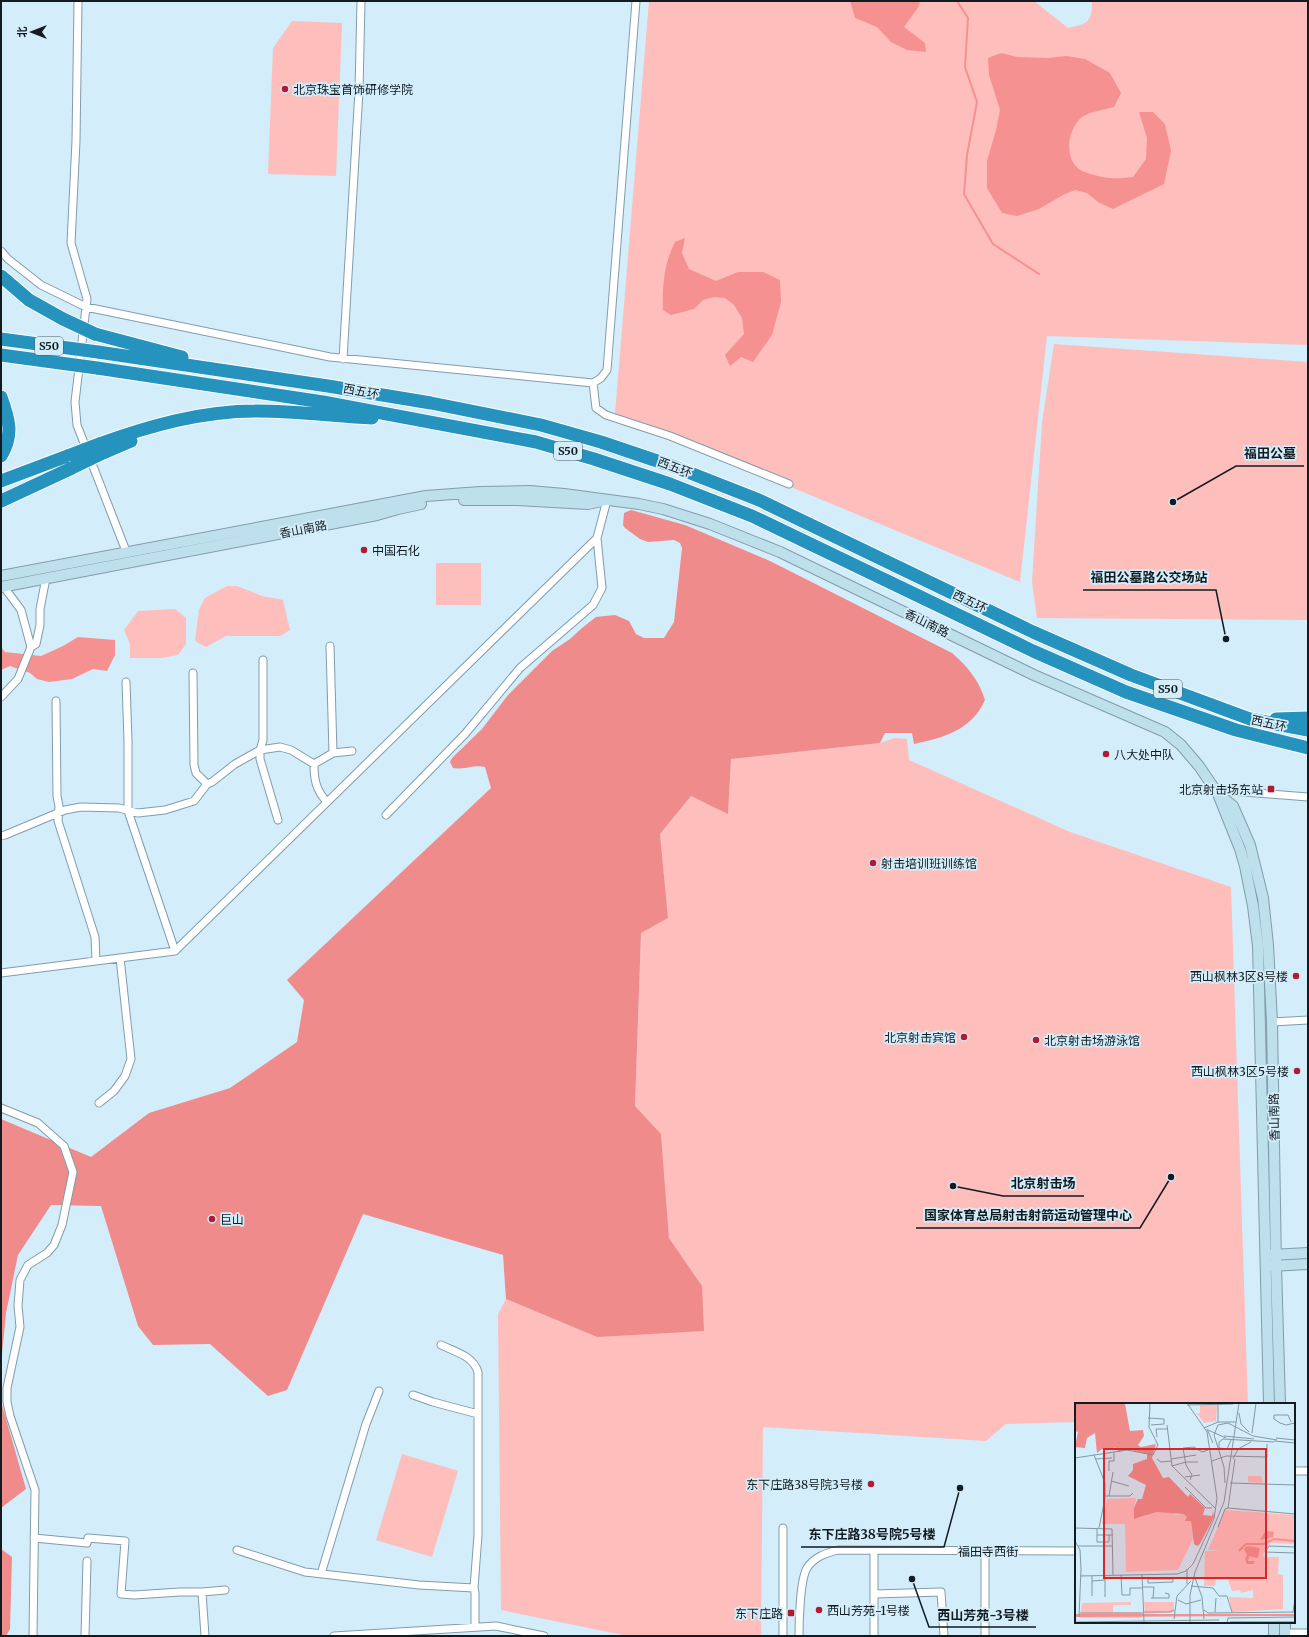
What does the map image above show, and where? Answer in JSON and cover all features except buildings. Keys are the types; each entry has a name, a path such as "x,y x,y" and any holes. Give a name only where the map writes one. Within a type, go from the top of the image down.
{"highway":[{"path":"1,276 29,300 63,319 95,334 234,371"},
{"name":"西五环","path":"1,339 234,371 336,387 541,425 616,447 675,467 759,500 1033,632 1132,676 1250,719 1308,730"},
{"name":"西五环","path":"1,355 323,402 536,442 594,459 670,484 752,516 1033,651 1126,692 1236,730 1308,748"},
{"path":"1,397 9,418 9,436 1,456"},
{"path":"1,481 71,461 177,420 218,413 256,411 428,422"},
{"path":"1,501 71,461"},
{"path":"1250,719 1308,718"}],"main road":[{"name":"香山南路","path":"1,576 426,496 480,492 530,491 564,494 663,510 748,538 787,555 1034,675 1165,732 1181,745 1218,794 1240,849 1253,906 1258,946 1269,1403"},
{"name":"香山南路","path":"3,587 377,515 409,506 448,500 517,500 588,504 607,500"},
{"name":"香山南路","path":"1218,794 1233,806 1250,845 1263,898 1268,945 1272,1022 1280,1403"},
{"path":"1265,1255 1308,1253"},
{"path":"1266,1267 1308,1264"},
{"path":"1274,1623 1274,1636"},
{"path":"1285,1623 1285,1635"}],"street":[{"path":"78,1 76,141 71,243 86,299 86,307 75,402 77,425 126,552"},
{"path":"342,359 359,91 361,1"},
{"path":"1,251 8,259 41,285 86,307 330,358 593,383 601,378 607,370 636,1"},
{"path":"593,383 596,408 606,415 670,436 789,484"},
{"path":"386,815 465,734 520,668 593,605 602,588 597,538 607,500"},
{"path":"1,972 175,951 597,538"},
{"path":"1,697 18,679 30,649 36,644 40,625 40,609 46,578"},
{"path":"3,587 20,610 30,649"},
{"path":"330,646 333,754"},
{"path":"263,660 263,740 260,750 260,759 278,820"},
{"path":"193,673 194,765 196,773 207,784"},
{"path":"126,682 128,811 175,951"},
{"path":"56,701 57,796 59,806 58,821 95,937 96,961"},
{"path":"1,836 5,836 65,810 81,807 119,808 138,813 165,810 194,801 207,784 212,782 235,764 260,750 280,747 291,750 314,764"},
{"path":"314,764 333,754 352,751"},
{"path":"314,764 314,780 321,796 327,802"},
{"path":"1218,794 1231,791 1308,797"},
{"path":"99,1103 114,1091 122,1081 131,1059 120,958"},
{"path":"1272,1022 1308,1020"},
{"path":"1,1108 38,1123 64,1146 73,1172 62,1225 54,1245 47,1253 28,1265 20,1280 18,1306 20,1326 7,1388 7,1402 10,1416 35,1490 33,1636"},
{"path":"441,1345 469,1358 476,1365 478,1372 478,1535 474,1588 475,1627"},
{"path":"321,1574 366,1424 379,1391"},
{"path":"413,1394 433,1402 478,1414"},
{"path":"1295,1471 1308,1471"},
{"path":"783,1528 783,1636"},
{"path":"34,1538 87,1543 88,1538 125,1541 121,1594 134,1595 225,1590"},
{"path":"237,1550 305,1572 419,1585 474,1588"},
{"name":"福田寺西街","path":"799,1636 799,1612 806,1569 825,1553 838,1550 1075,1551"},
{"path":"874,1551 874,1636"},
{"path":"985,1551 985,1636"},
{"path":"85,1636 87,1561"},
{"path":"202,1592 205,1636"},
{"path":"874,1594 941,1592 944,1636"},
{"path":"334,1636 496,1626 544,1636"},
{"path":"1285,1635 1308,1633"}],"shaded area":[{"path":"649,1 1034,1 1068,28 1088,21 1091,14 1092,1 1308,1 1308,345 1047,336 1020,582 615,414"},
{"path":"850,1 920,1 919,6 904,27 925,43 926,52 907,50 891,42 877,27 855,18"},
{"path":"292,21 342,23 336,176 268,174 273,48"},
{"path":"1001,53 1017,57 1048,58 1066,56 1085,59 1110,73 1121,93 1114,107 1089,113 1077,122 1070,137 1069,145 1072,160 1082,171 1090,174 1112,178 1133,177 1146,159 1147,138 1139,112 1153,112 1165,124 1171,151 1164,184 1113,209 1098,202 1087,193 1075,190 1039,209 1017,216 1002,213 987,188 987,161 1000,110 989,75 988,58"},
{"path":"685,238 682,253 689,269 716,281 738,272 763,272 780,280 781,302 772,335 753,362 741,357 730,366 725,355 744,334 742,318 734,305 725,298 714,297 703,300 694,309 671,315 663,310 663,284 668,258 675,242"},
{"path":"1054,344 1308,362 1308,620 1037,618 1032,582 1042,423"},
{"path":"631,510 685,525 770,561 952,653 972,674 985,700 972,719 964,726 956,731 925,742 914,744 912,733 885,733 880,743 731,759 728,814 691,796 660,834 668,918 641,933 635,1106 661,1134 669,1238 702,1286 704,1331 597,1337 506,1299 503,1255 363,1214 287,1390 268,1396 210,1344 153,1345 138,1326 101,1206 51,1205 18,1255 6,1313 1,1365 1,1119 91,1157 149,1113 230,1088 297,1042 304,1000 287,980 491,788 485,767 477,766 453,768 450,762 452,758 482,729 508,695 552,651 570,639 596,617 615,615 629,621 636,634 644,638 664,638 674,622 682,548 680,543 674,540 648,542 640,539 625,528 623,525 624,513"},
{"path":"436,563 481,563 481,605 436,605"},
{"path":"227,586 237,586 262,596 283,600 290,630 280,636 226,636 206,647 195,641 199,610 205,598"},
{"path":"175,609 186,618 186,644 178,655 161,658 130,658 130,644 124,630 138,611"},
{"path":"78,637 115,640 115,655 107,671 93,669 72,679 49,682 37,679 30,673 10,666 1,670 1,647 5,652 41,656"},
{"path":"895,738 907,739 909,760 1070,832 1231,887 1248,1403 1075,1403 1075,1422 1006,1424 986,1441 763,1427 761,1636 628,1636 501,1610 498,1314 506,1299 597,1337 702,1286 669,1238 661,1134 635,1106 641,932 668,918 660,834 691,796 728,813 731,759 880,743"},
{"path":"1,1401 26,1489 1,1508"},
{"path":"402,1454 458,1471 432,1557 376,1540"},
{"path":"1,1549 12,1557 10,1629 6,1636 1,1636"}],"waterway":[{"path":"957,1 968,18 965,67 977,102 967,155 964,194 993,244 1039,274"}],"place":[{"name":"北京珠宝首饰研修学院","path":"285,89"},
{"name":"福田公墓","path":"1173,502"},
{"name":"中国石化","path":"364,550"},
{"name":"福田公墓路公交场站","path":"1226,639"},
{"name":"八大处中队","path":"1106,754"},
{"name":"北京射击场东站","path":"1271,789"},
{"name":"射击培训班训练馆","path":"873,863"},
{"name":"西山枫林3区8号楼","path":"1296,976"},
{"name":"北京射击宾馆","path":"964,1037"},
{"name":"北京射击场游泳馆","path":"1036,1040"},
{"name":"西山枫林3区5号楼","path":"1297,1071"},
{"name":"国家体育总局射击射箭运动管理中心","path":"1171,1177"},
{"name":"北京射击场","path":"953,1186"},
{"name":"巨山","path":"212,1219"},
{"name":"东下庄路38号院3号楼","path":"871,1484"},
{"name":"东下庄路38号院5号楼","path":"960,1488"},
{"name":"西山芳苑-3号楼","path":"912,1579"},
{"name":"西山芳苑-1号楼","path":"819,1610"},
{"name":"东下庄路","path":"791,1613"}]}
